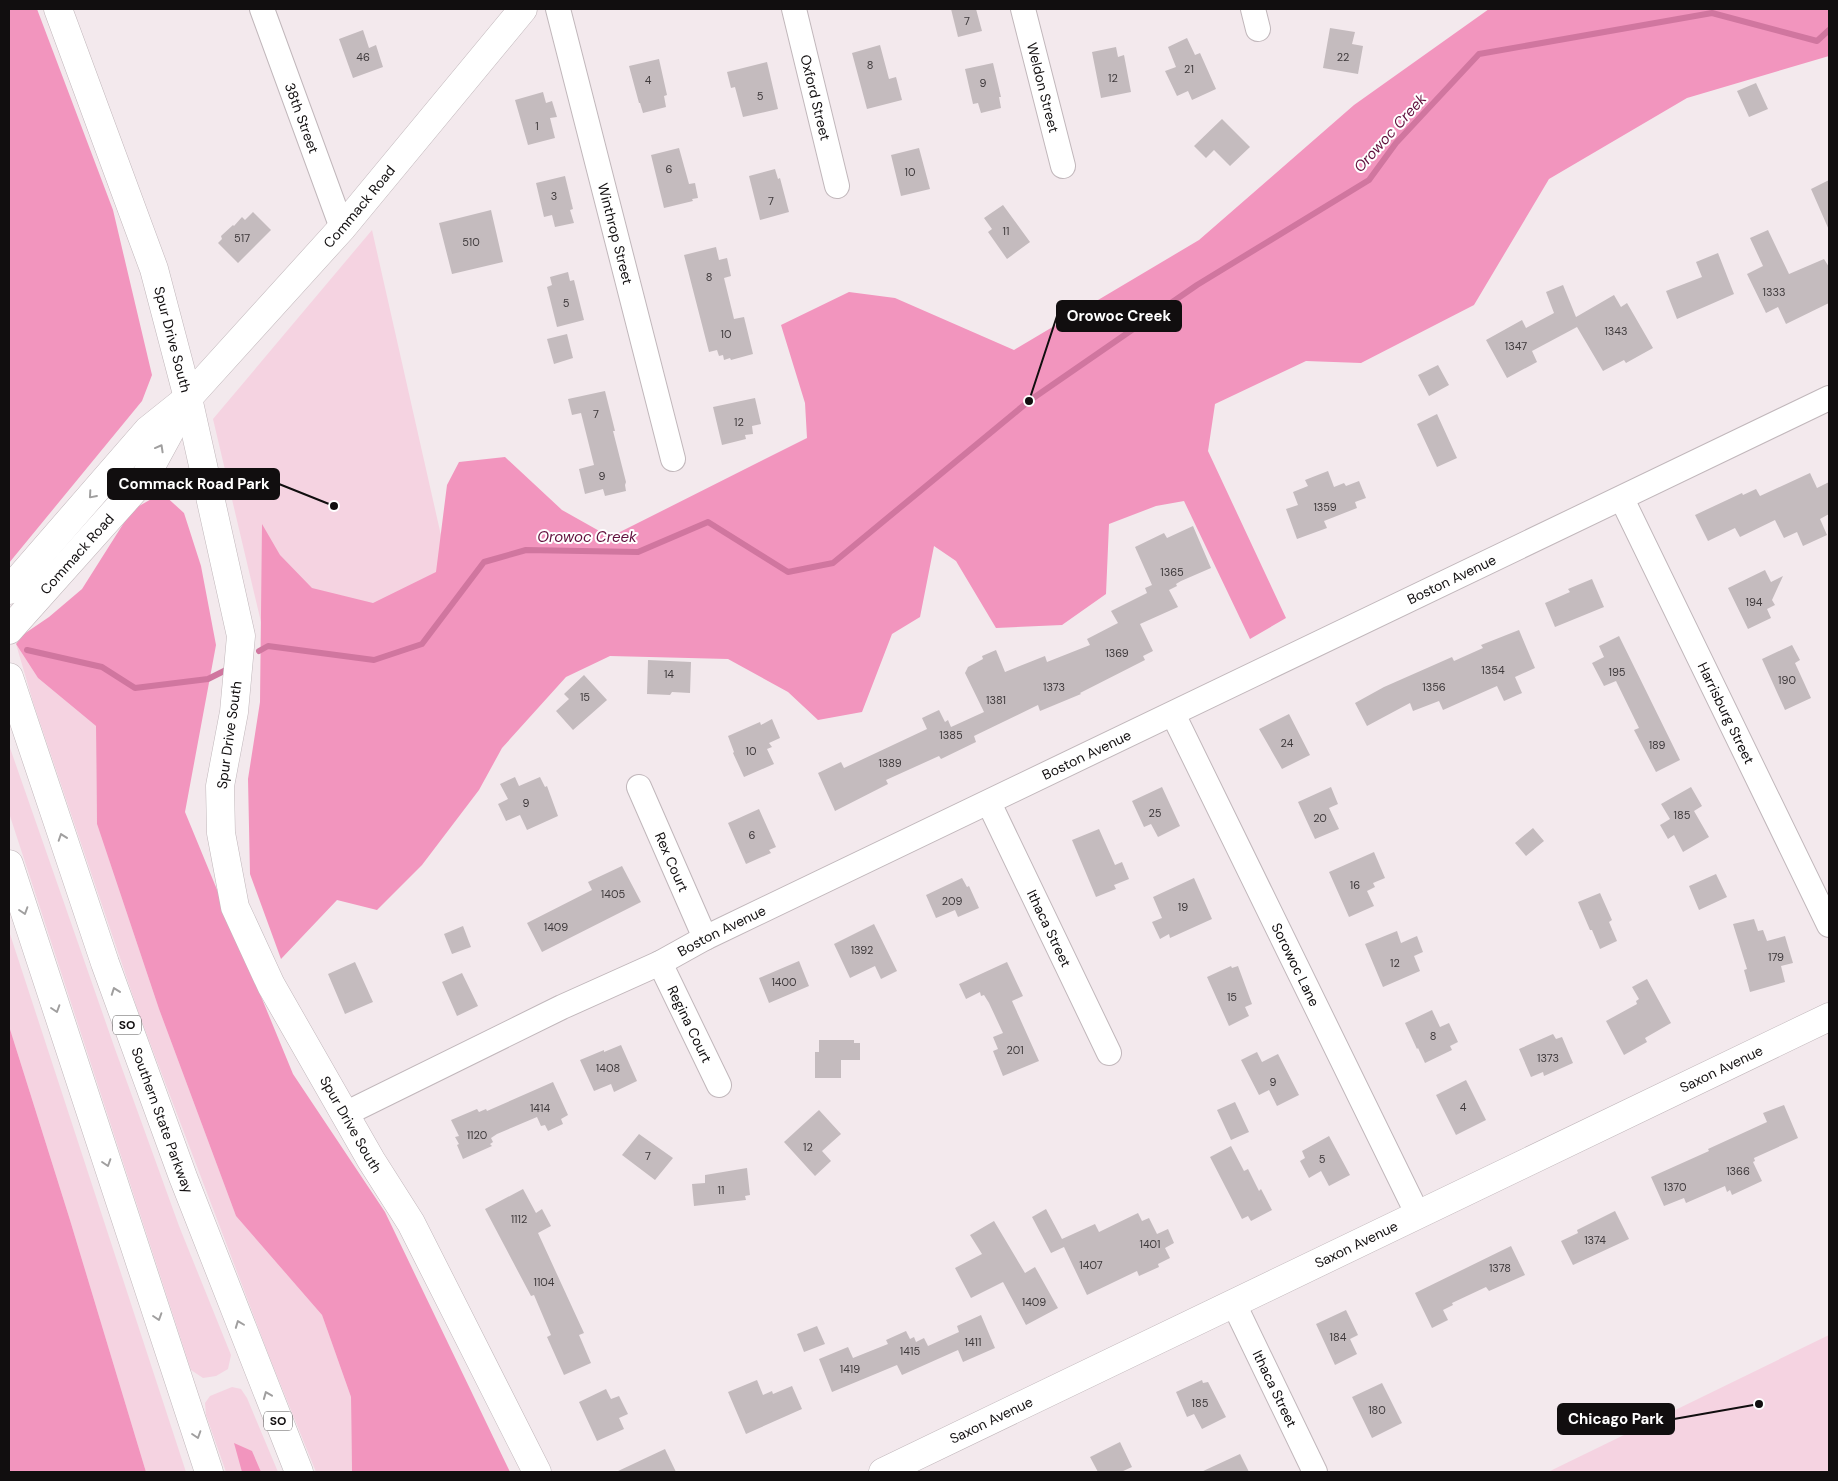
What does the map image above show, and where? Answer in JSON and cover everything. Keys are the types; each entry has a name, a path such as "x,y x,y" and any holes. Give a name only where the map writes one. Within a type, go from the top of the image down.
{"main road":[{"name":"Spur Drive South","path":"58,9 154,269 188,398 241,636 234,712 220,786 221,833 235,907 271,985 371,1160 411,1223 537,1472"},
{"name":"Commack Road","path":"9,590 148,430 188,398 342,228 523,9"},
{"name":"Commack Road","path":"13,624 144,479 188,398"},
{"name":"Southern State Parkway","path":"9,677 105,963 250,1351 299,1472"},
{"path":"9,864 209,1472"},
{"name":"Saxon Avenue","path":"883,1472 1829,1017"}],"street":[{"name":"38th Street","path":"262,9 342,228"},
{"name":"Winthrop Street","path":"558,9 673,459"},
{"name":"Oxford Street","path":"794,9 837,186"},
{"name":"Weldon Street","path":"1023,9 1062,166"},
{"name":"Boston Avenue","path":"345,1114 562,1007 660,963 705,938 1829,398"},
{"name":"Harrisburg Street","path":"1622,499 1829,926"},
{"name":"Sorowoc Lane","path":"1173,714 1418,1215"},
{"name":"Rex Court","path":"640,787 705,938"},
{"name":"Ithaca Street","path":"989,802 1109,1053"},
{"name":"Regina Court","path":"660,963 719,1085"},
{"name":"Ithaca Street","path":"1234,1304 1315,1472"}],"shaded area":[{"path":"9,9 37,9 113,210 152,375 142,401 9,563"},
{"path":"1489,9 1829,9 1829,56 1687,98 1549,179 1474,305 1361,363 1306,361 1215,404 1208,451 1286,618 1250,639 1184,501 1156,506 1109,524 1106,594 1062,625 996,628 956,561 934,546 920,617 892,634 862,712 818,720 788,692 728,659 610,656 566,677 502,748 479,790 422,865 377,910 337,900 281,959 250,874 248,779 260,702 262,524 280,555 312,588 373,603 436,572 447,485 459,462 505,457 562,510 610,537 807,438 805,403 781,325 849,292 895,298 1014,350 1199,240 1354,105"},
{"path":"372,230 454,593 265,639 213,419"},
{"path":"162,493 184,513 201,566 216,645 185,812 293,1074 385,1212 510,1472 352,1472 351,1397 322,1315 236,1216 159,1009 97,824 96,726 38,678 16,644 24,634 49,617 82,589 132,510"},
{"path":"16,644 38,678 96,726 97,824 159,1009 236,1216 322,1315 351,1397 352,1472 316,1472 269,1356 139,1014 33,702"},
{"path":"9,745 179,1226 231,1355 228,1369 216,1376 203,1378 191,1370 9,813"},
{"path":"9,931 186,1472 146,1472 9,1026"},
{"path":"9,1026 70,1220 146,1472 9,1472"},
{"path":"1829,1335 1829,1472 1548,1472"},
{"path":"232,1387 241,1389 247,1398 278,1472 226,1472 206,1415 205,1403 210,1396"},
{"path":"234,1443 252,1451 261,1472 242,1472"}],"building":[{"path":"951,9 976,9 982,31 958,37"},
{"path":"1330,28 1355,32 1352,44 1363,46 1358,74 1323,68"},
{"path":"363,30 369,48 376,45 383,67 353,78 339,39"},
{"path":"1187,38 1195,55 1200,53 1216,89 1192,100 1188,91 1177,96 1165,71 1176,67 1168,47"},
{"path":"880,45 889,79 896,77 902,100 867,109 852,53"},
{"path":"1116,47 1118,57 1124,55 1131,92 1101,98 1092,52"},
{"path":"659,59 667,95 664,96 666,107 643,113 629,66"},
{"path":"767,62 778,109 743,117 735,87 731,88 727,72"},
{"path":"993,63 1001,97 999,97 1001,108 981,113 978,103 973,104 965,69"},
{"path":"1756,83 1768,109 1749,117 1737,91"},
{"path":"543,92 546,103 552,101 557,117 550,118 555,138 528,145 515,100"},
{"path":"1222,119 1250,147 1230,166 1214,150 1206,158 1194,146"},
{"path":"679,148 689,184 695,183 698,198 664,208 651,155"},
{"path":"919,148 930,189 901,196 891,155"},
{"path":"775,169 778,179 780,178 789,212 760,220 749,176"},
{"path":"565,176 573,209 570,210 574,223 555,227 552,215 544,217 536,183"},
{"path":"1829,180 1829,230 1811,189"},
{"path":"1003,205 1030,242 1007,259 988,232 992,229 984,218"},
{"path":"491,210 503,262 452,274 439,223"},
{"path":"253,212 271,230 238,263 218,243 222,239 221,236 242,217 245,220"},
{"path":"1768,230 1789,274 1824,259 1829,267 1829,303 1786,324 1778,307 1766,313 1747,274 1763,266 1750,238"},
{"path":"716,247 719,260 727,258 731,276 724,278 734,319 744,317 753,354 731,360 730,358 724,360 723,355 719,356 717,350 709,352 684,255"},
{"path":"1718,253 1734,294 1677,319 1666,291 1702,277 1696,262"},
{"path":"568,272 570,281 574,280 584,320 557,327 547,287 552,285 550,277"},
{"path":"1563,285 1576,317 1614,295 1621,307 1627,303 1653,348 1626,363 1624,360 1603,371 1577,327 1532,351 1537,362 1507,378 1486,340 1522,320 1526,328 1554,313 1546,292"},
{"path":"567,334 573,358 554,364 547,339"},
{"path":"1438,365 1449,385 1429,396 1418,375"},
{"path":"605,391 626,482 626,491 605,496 603,489 585,494 579,469 594,465 581,413 572,415 568,399"},
{"path":"755,398 761,424 752,426 753,434 745,435 746,439 722,445 713,407"},
{"path":"1437,414 1457,458 1437,467 1417,424"},
{"path":"1328,471 1334,487 1344,483 1346,486 1359,481 1366,498 1355,502 1357,508 1324,521 1327,528 1297,539 1286,509 1298,505 1293,492 1308,486 1305,480"},
{"path":"1810,473 1817,488 1829,482 1829,514 1820,519 1827,535 1803,546 1797,532 1784,538 1775,520 1740,537 1735,528 1708,541 1695,515 1742,493 1743,495 1756,489 1760,496"},
{"path":"1193,526 1211,568 1181,581 1176,584 1177,586 1169,590 1178,607 1140,624 1153,651 1143,656 1145,660 1081,694 1040,711 1038,705 974,736 976,742 941,759 939,756 886,780 888,784 835,811 818,773 841,762 844,768 927,729 922,718 939,710 945,722 948,720 951,727 984,712 965,673 968,667 983,659 982,656 996,650 1005,672 1045,656 1047,662 1090,645 1087,639 1118,623 1111,611 1147,593 1145,588 1152,585 1135,547 1164,533 1167,538"},
{"path":"1765,570 1771,582 1783,576 1772,600 1775,605 1767,609 1771,618 1748,629 1728,588"},
{"path":"1592,579 1604,607 1555,627 1545,603 1570,592 1568,589"},
{"path":"1519,630 1535,668 1515,677 1522,693 1504,701 1497,686 1443,710 1439,701 1413,711 1410,703 1367,726 1355,703 1384,687 1452,657 1454,661 1483,648 1481,645"},
{"path":"1619,636 1680,760 1656,772 1634,730 1639,728 1616,681 1604,686 1592,663 1604,657 1599,646"},
{"path":"1792,645 1800,660 1795,663 1811,698 1785,710 1762,659"},
{"path":"648,660 691,662 690,693 672,692 670,695 647,694"},
{"path":"584,675 607,700 573,730 556,711 569,699 564,694"},
{"path":"1289,714 1310,755 1282,769 1259,729"},
{"path":"772,719 780,738 769,743 772,747 767,749 774,764 744,777 733,753 728,736 760,722 761,725"},
{"path":"515,777 519,786 540,777 545,787 547,786 558,816 527,830 520,815 506,821 498,804 508,799 500,784"},
{"path":"1162,787 1180,826 1158,837 1151,824 1144,827 1132,801"},
{"path":"1331,787 1338,804 1329,808 1339,829 1315,839 1298,802"},
{"path":"1691,787 1702,806 1694,811 1709,837 1683,852 1674,835 1668,839 1660,825 1670,819 1661,804"},
{"path":"759,809 776,847 769,850 771,853 746,864 728,823"},
{"path":"1533,828 1544,841 1526,856 1515,843"},
{"path":"1099,829 1115,865 1122,862 1129,879 1114,885 1116,889 1096,897 1072,840"},
{"path":"1374,852 1385,878 1373,883 1375,887 1367,891 1374,906 1349,917 1329,872"},
{"path":"622,866 641,902 542,952 527,923 592,890 588,882"},
{"path":"1716,874 1727,897 1699,910 1689,886"},
{"path":"962,878 967,887 969,886 979,908 958,917 955,910 936,918 926,895"},
{"path":"1194,878 1212,919 1170,938 1169,934 1160,939 1152,922 1162,918 1153,897"},
{"path":"1600,893 1612,920 1609,922 1617,941 1600,949 1578,902"},
{"path":"1754,919 1758,931 1763,930 1767,941 1785,936 1793,963 1781,966 1785,982 1750,992 1744,970 1747,969 1733,924"},
{"path":"874,924 897,971 881,979 875,966 850,978 834,944"},
{"path":"463,926 471,947 452,954 444,934"},
{"path":"1397,931 1401,943 1417,936 1423,952 1414,956 1420,971 1383,987 1365,944"},
{"path":"799,961 809,986 769,1003 759,978"},
{"path":"355,962 373,1002 345,1014 328,974"},
{"path":"1007,962 1023,996 1012,1001 1039,1061 1003,1076 993,1051 998,1049 993,1037 1003,1033 989,1003 984,995 981,996 980,992 966,999 959,984"},
{"path":"1231,966 1232,968 1238,966 1252,1004 1245,1007 1249,1016 1229,1026 1207,977"},
{"path":"462,973 478,1006 457,1016 442,982"},
{"path":"1647,979 1671,1023 1645,1038 1647,1042 1624,1055 1606,1021 1637,1004 1636,1001 1639,999 1632,987"},
{"path":"1432,1010 1440,1027 1449,1023 1458,1042 1450,1046 1452,1050 1425,1063 1405,1023"},
{"path":"1553,1034 1556,1039 1562,1037 1573,1063 1544,1076 1543,1072 1531,1077 1519,1049"},
{"path":"819,1040 854,1040 854,1043 860,1043 860,1060 841,1060 841,1078 815,1078 815,1052 819,1052"},
{"path":"621,1045 637,1081 614,1092 611,1084 594,1091 580,1060"},
{"path":"1257,1052 1262,1062 1278,1054 1299,1095 1277,1106 1269,1090 1259,1095 1241,1060"},
{"path":"1466,1080 1486,1120 1456,1135 1436,1095"},
{"path":"553,1082 568,1115 561,1119 563,1124 548,1131 545,1125 541,1126 537,1117 497,1134 491,1138 493,1142 490,1144 492,1146 463,1159 455,1137 459,1136 451,1120 477,1109 479,1112 486,1109 487,1111"},
{"path":"1235,1102 1249,1132 1231,1140 1217,1110"},
{"path":"1784,1105 1798,1138 1754,1158 1755,1161 1753,1162 1762,1181 1732,1195 1730,1190 1727,1192 1725,1186 1686,1203 1684,1198 1664,1206 1651,1177 1767,1122 1763,1113"},
{"path":"819,1110 841,1134 822,1151 831,1161 815,1176 784,1142"},
{"path":"639,1134 673,1158 655,1180 622,1155"},
{"path":"1329,1136 1350,1175 1329,1186 1321,1171 1309,1178 1300,1161 1305,1158 1302,1151"},
{"path":"1231,1146 1244,1171 1248,1169 1259,1191 1261,1189 1272,1210 1251,1221 1248,1216 1242,1219 1210,1157"},
{"path":"747,1168 750,1195 745,1196 746,1200 694,1206 692,1184 705,1183 705,1175"},
{"path":"523,1189 536,1213 542,1209 551,1226 538,1233 584,1333 579,1335 591,1363 564,1375 547,1337 551,1335 534,1295 531,1296 485,1209"},
{"path":"1046,1209 1062,1239 1095,1224 1099,1232 1138,1213 1142,1221 1149,1218 1157,1234 1168,1229 1174,1243 1165,1248 1170,1258 1158,1264 1159,1267 1139,1276 1137,1271 1087,1295 1064,1247 1051,1253 1032,1217"},
{"path":"1615,1211 1629,1239 1573,1265 1561,1241 1578,1233 1577,1230"},
{"path":"994,1221 1025,1273 1035,1267 1058,1308 1026,1325 1003,1282 971,1298 955,1268 982,1254 970,1235"},
{"path":"1511,1246 1525,1275 1489,1291 1486,1287 1452,1303 1453,1305 1443,1310 1448,1320 1432,1328 1415,1293"},
{"path":"1346,1310 1358,1335 1350,1339 1357,1354 1335,1365 1316,1324"},
{"path":"981,1315 995,1348 963,1362 958,1350 902,1375 897,1365 832,1392 819,1359 848,1347 853,1358 888,1344 886,1340 906,1331 910,1339 914,1337 916,1342 924,1338 928,1346 959,1332 957,1326"},
{"path":"817,1326 825,1344 804,1352 797,1334"},
{"path":"757,1380 763,1395 772,1391 773,1394 792,1386 802,1409 746,1434 728,1392"},
{"path":"1202,1380 1203,1383 1208,1382 1226,1417 1202,1429 1194,1414 1187,1417 1176,1392"},
{"path":"1382,1383 1402,1423 1372,1438 1352,1397"},
{"path":"606,1389 611,1399 619,1396 628,1414 619,1418 624,1429 597,1441 579,1402"},
{"path":"1120,1442 1132,1467 1121,1472 1098,1472 1090,1457"},
{"path":"665,1449 676,1472 616,1472"},
{"path":"1240,1454 1249,1472 1201,1472"}],"waterway":[{"name":"Orowoc Creek","path":"259,651 268,646 374,660 422,644 484,562 526,550 638,552 708,522 788,572 833,563 1029,401 1197,285 1369,180 1396,143 1479,54 1712,13 1817,41 1829,30"},
{"name":"Orowoc Creek","path":"27,650 102,667 135,688 208,679 226,670"}],"place":[{"name":"Orowoc Creek","path":"1029,401"},
{"name":"Commack Road Park","path":"334,506"},
{"name":"Chicago Park","path":"1759,1404"}]}
